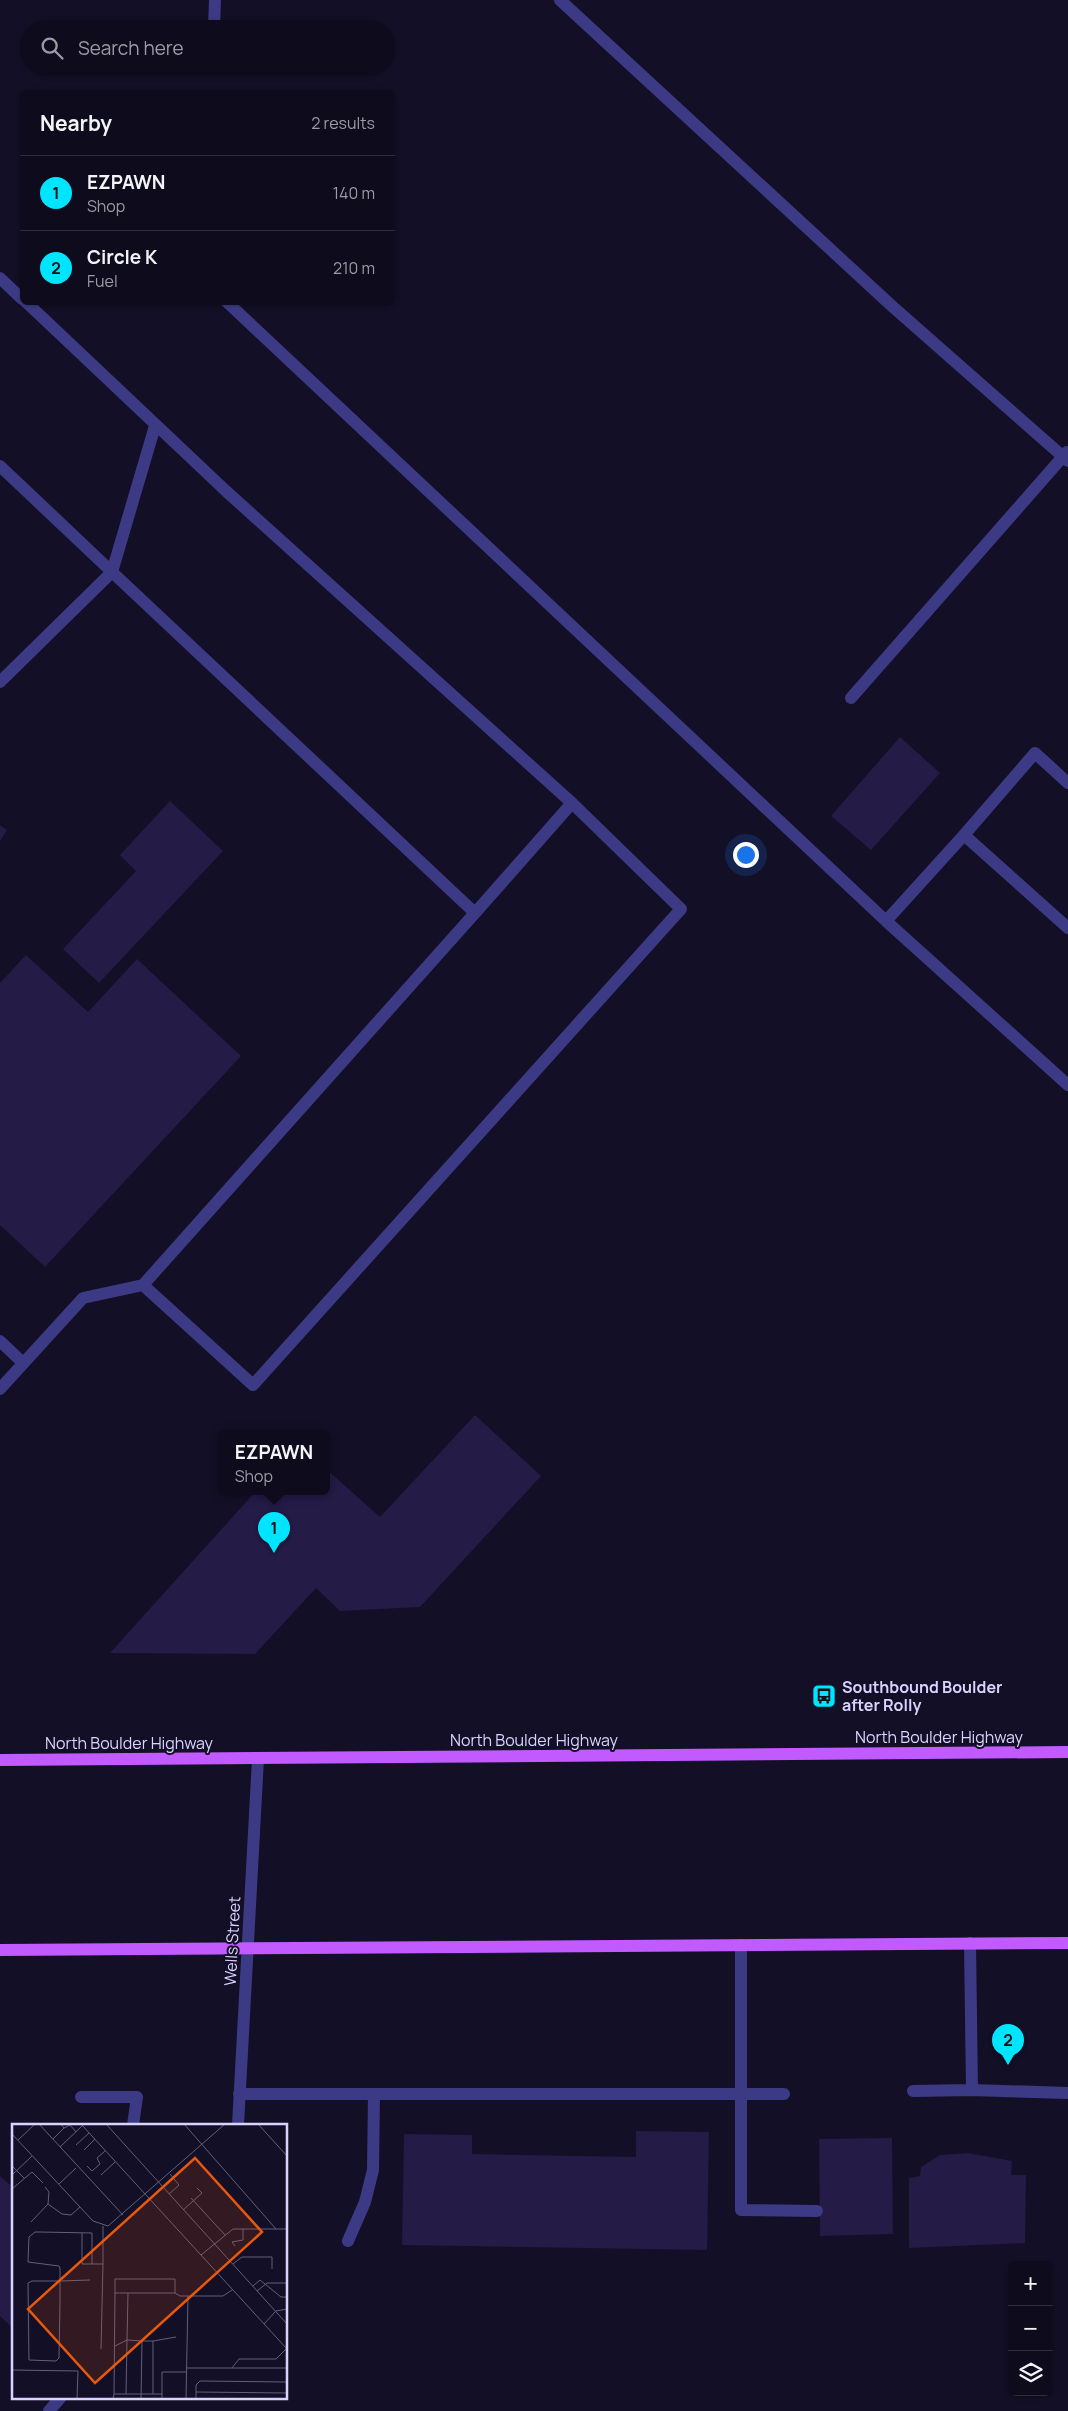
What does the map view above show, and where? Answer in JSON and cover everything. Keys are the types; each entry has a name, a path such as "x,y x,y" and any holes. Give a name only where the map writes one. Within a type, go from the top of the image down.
{"main road":[{"name":"North Boulder Highway","path":"0,1760 1068,1752"},
{"path":"0,1950 1068,1943"}],"street":[{"path":"214,20 215,0"},
{"path":"560,0 893,307 1066,456 851,698"},
{"path":"0,278 20,297"},
{"path":"29,305 155,426 572,803 681,908 253,1385 143,1285"},
{"path":"230,305 886,921 1068,1085"},
{"path":"0,682 112,572 155,426"},
{"path":"0,466 475,913"},
{"path":"886,921 1035,753 1068,783"},
{"path":"0,1389 83,1298 143,1285 572,803"},
{"path":"964,834 1068,928"},
{"path":"0,1342 23,1363"},
{"name":"Wells Street","path":"238,2124 258,1759"},
{"path":"970,1943 972,2090"},
{"path":"742,1945 742,2210 817,2211"},
{"path":"913,2091 972,2090 1068,2093"},
{"path":"239,2094 784,2094"},
{"path":"348,2241 365,2202 373,2170 374,2094"},
{"path":"81,2097 137,2096 133,2124"},
{"path":"49,2411 60,2398"}],"building":[{"path":"900,737 940,773 871,850 831,816"},
{"path":"170,801 223,851 99,983 63,949 136,871 120,855"},
{"path":"0,825 7,830 0,841"},
{"path":"26,955 88,1012 137,959 241,1056 45,1267 0,1225 0,983"},
{"path":"475,1415 541,1476 420,1607 340,1611 316,1588 255,1654 110,1653 252,1495 330,1495 330,1473 380,1517"},
{"path":"636,2131 709,2132 707,2250 402,2245 404,2134 472,2135 472,2154 636,2157"},
{"path":"892,2138 893,2234 820,2236 819,2139"},
{"path":"968,2153 1012,2161 1011,2175 1026,2175 1025,2243 909,2248 909,2178 920,2176 921,2167 940,2155"},
{"path":"0,2176 12,2186 12,2327 0,2316"}],"place":[{"name":"EZPAWN","path":"274,1553"},
{"name":"Southbound Boulder after Rolly","path":"824,1696"},
{"name":"Circle K","path":"1008,2065"}]}
